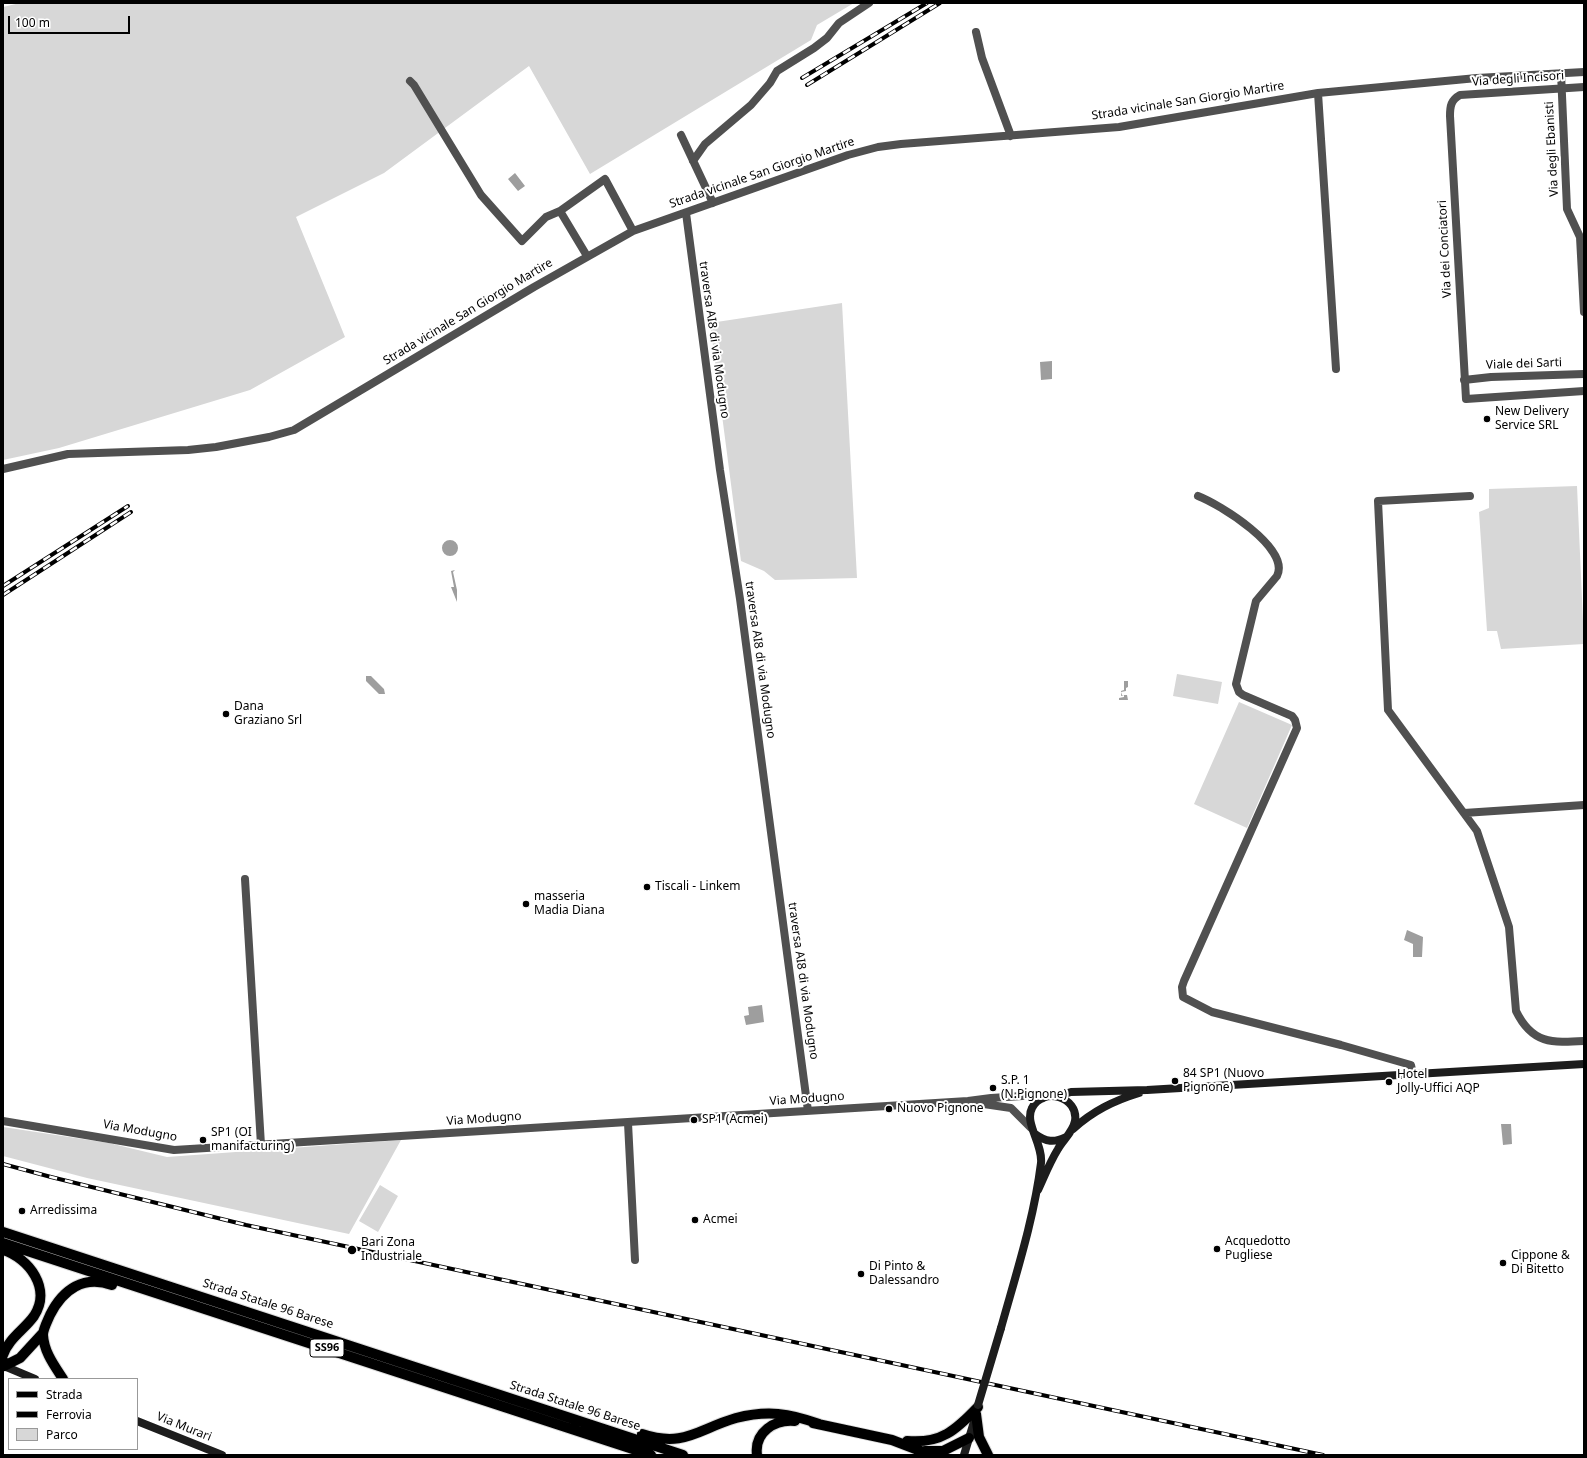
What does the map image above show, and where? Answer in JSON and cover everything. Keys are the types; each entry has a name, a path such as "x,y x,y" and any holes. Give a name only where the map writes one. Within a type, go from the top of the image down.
{"main road":[{"name":"Strada Statale 96 Barese","path":"3,1232 683,1455"},
{"name":"Strada Statale 96 Barese","path":"3,1243 651,1455"},
{"path":"3,1250 25,1262 38,1280 40,1290 40,1303 35,1314 23,1329 8,1338 3,1354"},
{"path":"3,1360 3,1366 20,1358 43,1333 48,1318 59,1299 68,1290 89,1281 102,1281 172,1304 211,1310"},
{"path":"43,1333 48,1355 62,1378"},
{"path":"892,1440 922,1441 939,1438 958,1427 977,1409"},
{"path":"977,1409 979,1437 988,1455"},
{"path":"577,1420 597,1420 653,1438 667,1440 686,1437 737,1418 765,1413 787,1414 819,1424 892,1440 927,1453 943,1452 969,1438"},
{"path":"757,1455 761,1436 776,1422 787,1420 819,1424"}],"street":[{"path":"693,161 706,144 751,105 770,83 777,71 814,48 827,38 839,23 869,3"},
{"path":"976,32 982,58 1011,136"},
{"name":"Strada vicinale San Giorgio Martire","path":"3,469 68,454 188,450 216,447 269,437 294,430 587,256 633,231 821,163 878,147 1119,127 1318,93 1477,78 1584,72"},
{"name":"Via degli Ebanisti","path":"1561,73 1567,209 1580,237 1584,312"},
{"path":"410,81 414,85 481,195 522,241 541,221 560,211 606,179 633,231"},
{"name":"Via degli Incisori","path":"1454,98 1460,95 1584,88"},
{"path":"1318,93 1336,370"},
{"name":"Via dei Conciatori","path":"1454,98 1451,104 1450,116 1466,399 1584,391"},
{"path":"681,135 713,203"},
{"path":"560,211 587,256"},
{"name":"traversa AI8 di via Modugno","path":"686,213 719,463 740,598 808,1111"},
{"name":"Viale dei Sarti","path":"1464,380 1491,377 1584,374"},
{"path":"1198,496 1219,506 1242,522 1262,540 1278,561 1280,571 1256,601 1236,684 1239,692 1243,695 1292,716 1295,720 1297,728 1184,982 1182,987 1183,997 1212,1012 1341,1045 1411,1065 1412,1074"},
{"path":"1470,496 1378,500 1388,710 1477,831 1509,927 1516,1011 1521,1022 1527,1030 1546,1041 1584,1041"},
{"path":"1464,813 1584,805"},
{"path":"245,879 261,1145"},
{"path":"964,1455 1001,1328 1038,1190 1041,1161 1030,1118 1032,1109 1036,1102 1043,1098 1071,1092 1147,1090 1584,1064"},
{"path":"1038,1190 1052,1160 1073,1129 1084,1119 1111,1102 1147,1090"},
{"name":"Via Modugno","path":"3,1121 120,1140 168,1150 628,1123 968,1101 1038,1095 1043,1098"},
{"path":"1057,1096 1069,1103 1074,1111 1075,1120 1073,1129"},
{"name":"Via Modugno","path":"968,1101 1011,1108 1033,1131"},
{"path":"628,1123 635,1260"},
{"path":"1033,1131 1042,1139 1050,1141 1059,1140 1067,1136"},
{"path":"3,1366 33,1378"},
{"name":"Via Murari","path":"138,1421 222,1455"}],"green space":[{"path":"20,3 854,3 817,25 811,40 590,174 529,66 384,173 296,217 345,337 250,390 59,448 3,460 3,7"},
{"path":"842,303 857,578 775,580 764,571 741,561 710,323"},
{"path":"1577,486 1584,644 1501,649 1497,631 1487,631 1479,512 1489,508 1489,489"},
{"path":"1177,674 1222,682 1218,704 1173,696"},
{"path":"1239,702 1292,725 1247,828 1194,804"},
{"path":"3,1127 109,1143 167,1157 401,1140 349,1234 87,1178 3,1156"},
{"path":"380,1185 398,1196 378,1232 359,1221"}],"shaded area":[{"path":"515,173 525,186 518,191 508,179"},
{"path":"1052,361 1052,379 1041,380 1040,362"},
{"path":"447,540 453,540 458,545 456,554 453,556 447,556 442,551 442,545"},
{"path":"455,570 453,572 457,590 457,602 451,587 454,587 451,571"},
{"path":"366,676 371,676 384,689 385,694 379,694 366,681"},
{"path":"1124,681 1128,681 1126,691 1121,692 1124,690"},
{"path":"1124,695 1127,695 1128,700 1119,700 1119,698 1124,697"},
{"path":"1407,930 1423,937 1422,957 1413,957 1413,944 1404,940"},
{"path":"762,1005 764,1022 746,1025 744,1016 749,1015 748,1007"},
{"path":"1501,1124 1511,1124 1512,1144 1503,1145"}],"railway":[{"path":"802,78 927,3"},
{"path":"807,85 940,3"},
{"path":"3,586 128,506"},
{"path":"3,595 131,512"},
{"path":"3,1164 246,1225 1323,1455"}],"place":[{"name":"New Delivery Service SRL","path":"1487,419"},
{"name":"Dana Graziano Srl","path":"226,714"},
{"name":"Tiscali - Linkem","path":"647,887"},
{"name":"masseria Madia Diana","path":"526,904"},
{"name":"84 SP1 (Nuovo Pignone)","path":"1175,1081"},
{"name":"Hotel Jolly-Uffici AQP","path":"1389,1082"},
{"name":"S.P. 1 (N.Pignone)","path":"993,1088"},
{"name":"Nuovo Pignone","path":"889,1109"},
{"name":"SP1 (Acmei)","path":"694,1120"},
{"name":"SP1 (OI manifacturing)","path":"203,1140"},
{"name":"Arredissima","path":"22,1211"},
{"name":"Acmei","path":"695,1220"},
{"name":"Acquedotto Pugliese","path":"1217,1249"},
{"name":"Bari Zona Industriale","path":"352,1250"},
{"name":"Cippone & Di Bitetto","path":"1503,1263"},
{"name":"Di Pinto & Dalessandro","path":"861,1274"}]}
